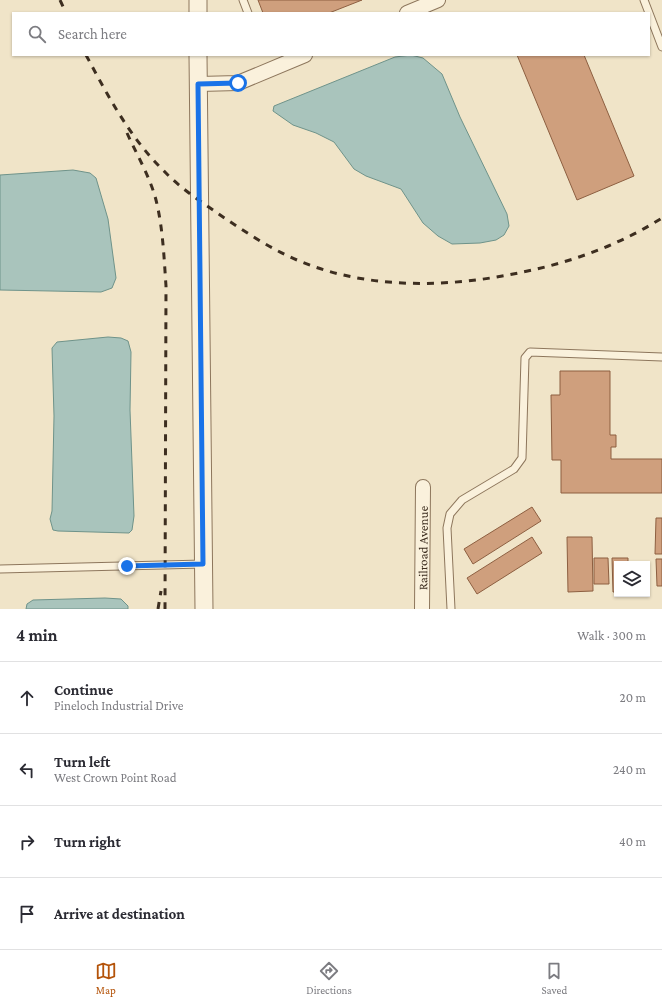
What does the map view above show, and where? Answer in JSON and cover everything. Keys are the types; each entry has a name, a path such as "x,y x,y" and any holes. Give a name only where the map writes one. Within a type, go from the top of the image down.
{"street":[{"path":"198,0 198,12"},
{"path":"409,12 438,0"},
{"path":"198,56 204,609"},
{"path":"198,84 238,83 303,56"},
{"name":"Railroad Avenue","path":"422,609 423,487"}],"lane":[{"path":"243,0 248,12"},
{"path":"644,0 649,12"},
{"path":"650,16 662,47"},
{"path":"451,609 447,528 450,514 462,500 514,469 522,458 524,358 530,352 662,357"},
{"path":"0,569 203,564"}],"water":[{"path":"415,56 423,58 442,74 460,117 507,214 509,226 504,235 496,240 480,243 452,244 438,236 423,223 401,189 366,176 354,169 334,142 316,133 293,125 273,111 274,106 395,57"},
{"path":"73,170 90,173 96,178 108,219 116,278 112,288 101,292 0,290 0,175"},
{"path":"108,337 121,338 128,341 131,352 130,410 134,516 132,530 129,533 53,530 50,519 52,511 54,416 52,348 57,342"},
{"path":"121,599 128,606 128,609 26,609 27,604 33,600"}],"building":[{"path":"258,0 362,0 332,12 263,12"},
{"path":"517,56 584,56 634,176 577,200"},
{"path":"560,371 610,371 610,435 616,435 616,447 611,447 611,459 662,459 662,493 561,493 561,460 552,460 551,395 560,395"},
{"path":"532,507 541,521 473,564 464,549"},
{"path":"656,518 662,518 662,554 655,554"},
{"path":"532,537 542,553 477,594 467,578"},
{"path":"567,537 592,537 593,591 568,592"},
{"path":"594,558 608,558 609,584 594,584"},
{"path":"612,558 628,558 628,561 614,561 613,592"},
{"path":"656,559 662,559 662,586 657,586"}],"railway":[{"path":"60,0 66,12"},
{"path":"87,56 111,101 130,131 171,178 200,201 259,240 287,256 324,270 351,277 408,283 437,283 495,277 541,268 577,258 612,244 646,228 662,218"},
{"path":"127,133 147,174 156,200 164,254 166,286 165,609"},
{"path":"158,609 161,591"}],"route":[{"path":"127,566 203,564 198,84 238,83"}]}
